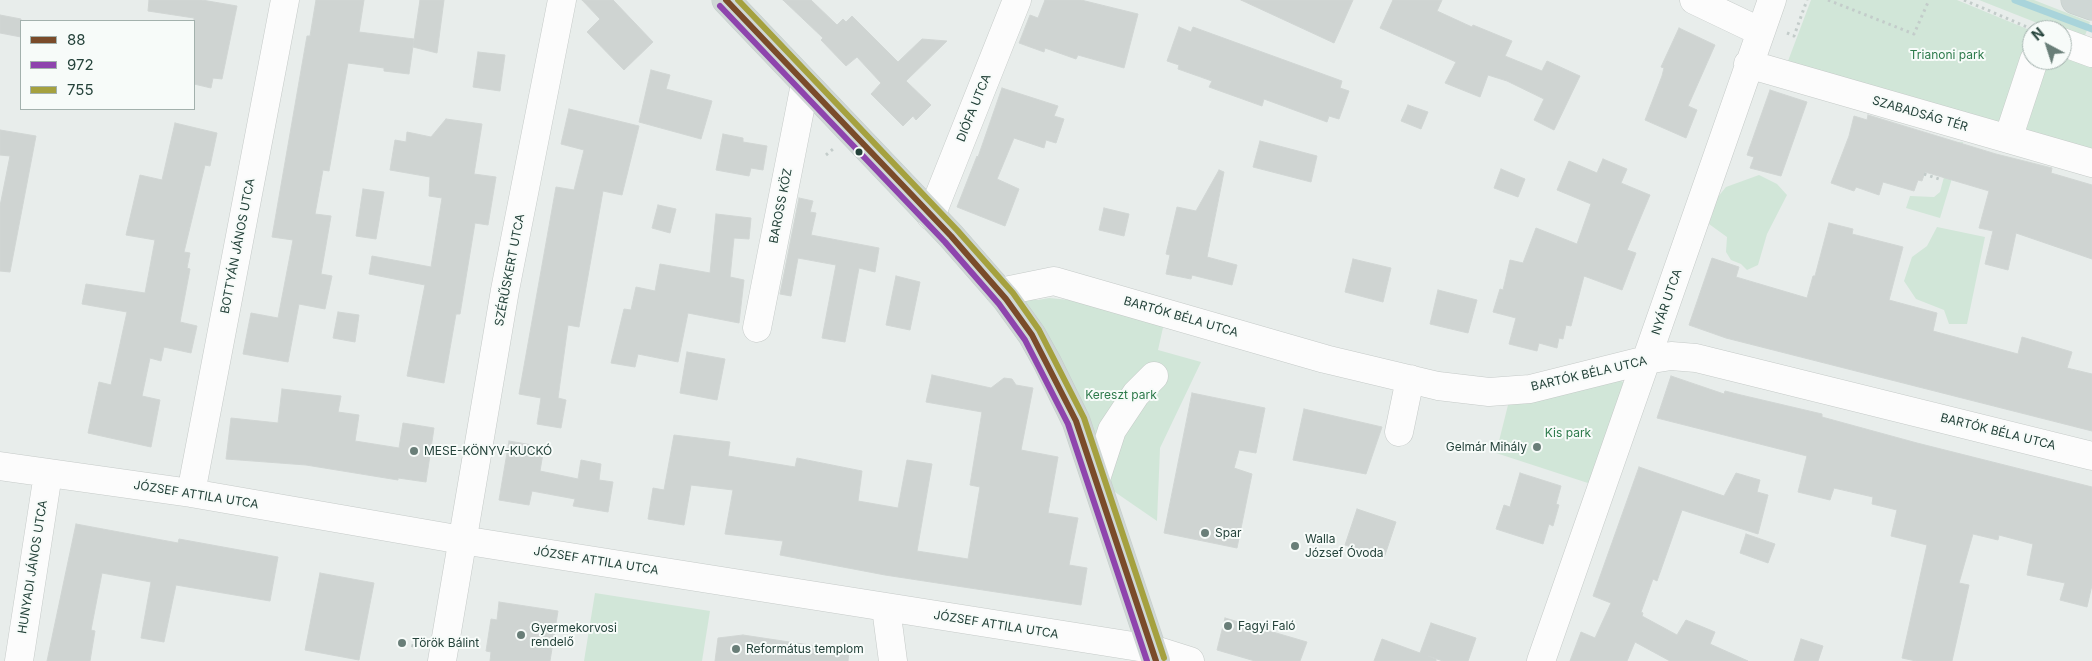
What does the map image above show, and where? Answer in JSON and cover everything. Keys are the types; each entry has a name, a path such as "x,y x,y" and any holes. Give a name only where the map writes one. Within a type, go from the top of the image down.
{"main road":[{"path":"726,0 932,216 1000,292 1032,335 1048,362 1076,422 1154,655"},
{"path":"2076,0 2092,6"}],"street":[{"name":"BOTTYÁN JÁNOS UTCA","path":"191,493 285,0"},
{"name":"SZÉRŰSKERT UTCA","path":"442,661 505,290 562,0"},
{"name":"DIÓFA UTCA","path":"932,216 1017,0"},
{"path":"1694,0 1759,31"},
{"name":"NYÁR UTCA","path":"1541,661 1759,31 1772,0"},
{"path":"2072,46 2092,53"},
{"name":"SZABADSÁG TÉR","path":"1748,64 2092,163"},
{"path":"2008,140 2031,70"},
{"name":"BAROSS KÖZ","path":"756,328 805,84"},
{"name":"BARTÓK BÉLA UTCA","path":"1000,292 1054,281 1325,359 1438,386 1489,392 1530,388 1646,360 1671,356 1722,363 2092,456"},
{"path":"1096,479 1112,430 1136,394 1154,376"},
{"path":"1399,432 1410,380"},
{"name":"JÓZSEF ATTILA UTCA","path":"0,466 191,493 462,540 886,608 1190,661"},
{"name":"HUNYADI JÁNOS UTCA","path":"18,661 48,474"},
{"path":"886,608 893,661"}],"path":[{"path":"1828,0 1914,34 1929,0"},
{"path":"1964,0 2022,25"},
{"path":"1924,174 1939,179"}],"green space":[{"name":"Trianoni park","path":"1811,0 1957,0 2022,27 2022,70 2072,70 2072,47 2092,55 2092,151 1785,69"},
{"path":"1979,0 2034,0 2090,22 2083,41 2072,35 2072,20 2030,20"},
{"path":"1963,142 1940,218 1906,208 1910,196 1934,197 1940,192 1953,143"},
{"path":"1759,175 1777,184 1787,195 1767,234 1758,265 1747,270 1741,264 1731,260 1726,252 1727,237 1709,224 1717,198 1726,187"},
{"path":"1937,227 1985,237 1967,324 1949,324 1944,310 1916,299 1904,281 1912,257 1927,246"},
{"name":"Kereszt park","path":"1000,292 1038,300 1049,298 1143,307 1166,314 1158,350 1201,362 1160,448 1157,521 1096,479"},
{"name":"Kis park","path":"1618,379 1623,382 1626,388 1594,485 1496,453 1509,401"},
{"path":"595,593 710,611 702,661 584,661"}],"building":[{"path":"149,0 202,0 237,6 222,79 213,78 211,88 195,84 194,18 148,11"},
{"path":"316,0 364,0 359,32 414,39 409,74 348,63 329,171 323,170 315,214 331,216 321,274 332,276 325,309 299,304 288,362 243,354 251,313 278,318 293,240 272,237 307,36 310,36"},
{"path":"420,0 444,0 437,53 413,47"},
{"path":"582,0 613,0 653,42 624,70 587,32 600,19"},
{"path":"783,0 811,0 837,25 843,19 846,22 852,16 898,62 922,39 947,41 906,81 931,105 916,120 913,116 903,126 871,94 881,83 857,57 846,66 821,40 823,38"},
{"path":"1045,0 1081,0 1138,14 1124,68 1078,55 1076,59 1045,48 1044,52 1019,43 1030,15 1038,18"},
{"path":"1241,0 1353,0 1334,43"},
{"path":"1393,0 1442,0 1437,11 1472,27 1473,25 1512,41 1505,56 1542,71 1547,61 1580,76 1554,130 1534,120 1544,99 1507,81 1488,75 1480,97 1445,83 1456,62 1380,28"},
{"path":"0,15 21,19 20,37 0,33"},
{"path":"1179,27 1191,32 1193,27 1342,81 1340,88 1349,91 1339,119 1329,116 1327,122 1264,99 1262,106 1209,87 1212,81 1178,69 1179,65 1167,61"},
{"path":"1679,28 1715,45 1688,106 1697,110 1686,138 1645,120 1662,76 1664,68 1661,67"},
{"path":"478,52 505,55 500,91 473,87"},
{"path":"651,70 670,75 666,89 712,101 701,139 639,122"},
{"path":"1002,88 1058,106 1054,116 1064,119 1056,143 1046,140 1044,148 1014,138 997,179 1019,189 1005,226 957,207 978,157"},
{"path":"1770,90 1807,102 1781,176 1750,168 1754,157 1747,155"},
{"path":"1408,105 1428,112 1421,129 1401,121"},
{"path":"569,109 639,126 622,195 603,191 579,327 568,325 558,398 566,400 561,428 537,424 541,398 519,394 556,187 574,190 584,150 561,144"},
{"path":"1868,115 1996,154 2052,168 2051,173 2092,185 2092,259 2016,233 2008,270 1985,264 1993,231 1979,228 1989,191 1925,172 1922,181 1918,180 1914,191 1883,182 1879,195 1856,187 1854,191 1831,183 1849,136 1854,116 1867,120"},
{"path":"446,119 482,124 474,174 496,177 488,225 475,223 460,314 456,314 444,383 407,376 425,285 369,274 372,256 431,267 442,198 429,196 430,177 390,170 395,140 406,142 407,132 431,137"},
{"path":"175,123 217,133 210,166 205,165 184,252 190,253 187,268 190,269 180,322 197,326 191,353 164,347 161,361 150,358 142,396 160,400 151,447 88,433 99,382 111,385 127,312 82,304 86,284 145,293 155,240 126,235 140,175 162,180"},
{"path":"0,130 36,136 10,272 0,271 0,206 10,156 0,155"},
{"path":"723,134 743,138 743,142 767,146 763,170 751,168 749,176 716,170"},
{"path":"1260,141 1317,156 1311,182 1253,167"},
{"path":"1603,159 1627,169 1621,183 1650,195 1627,250 1636,253 1622,290 1584,276 1571,326 1566,325 1563,339 1559,338 1557,348 1539,343 1537,351 1509,344 1516,318 1493,312 1500,289 1503,290 1510,260 1523,263 1536,228 1577,244 1591,204 1557,190 1569,161 1597,173"},
{"path":"1501,169 1525,179 1518,197 1494,188"},
{"path":"1219,170 1224,172 1207,257 1237,265 1232,285 1192,275 1191,279 1166,274 1170,255 1166,254 1177,207 1196,211"},
{"path":"363,189 384,192 376,239 356,236"},
{"path":"799,198 813,201 810,212 816,213 811,235 879,248 875,272 859,268 845,342 822,338 836,265 798,258 791,296 780,294"},
{"path":"658,205 676,209 670,233 652,228"},
{"path":"1104,208 1129,214 1124,236 1099,230"},
{"path":"716,214 751,218 749,239 734,238 730,277 744,280 739,323 688,313 678,362 638,354 635,367 611,363 624,309 631,310 636,287 655,291 660,264 710,273"},
{"path":"1829,223 1853,229 1852,234 1903,247 1889,300 1937,313 1933,331 2018,354 2022,337 2072,352 2067,368 2092,374 2092,431 1726,338 1689,325 1712,258 1739,267 1736,277 1807,298"},
{"path":"1353,259 1391,268 1383,302 1345,292"},
{"path":"896,276 920,282 910,330 886,325"},
{"path":"1438,290 1477,300 1468,333 1430,324"},
{"path":"338,312 359,315 355,342 333,338"},
{"path":"687,352 725,359 717,400 680,393"},
{"path":"932,375 991,388 1004,378 1012,379 1016,385 1033,388 1021,450 1058,457 1048,513 1078,518 1069,565 1087,568 1081,605 885,575 780,555 783,541 725,534 733,490 691,485 684,525 648,519 653,488 664,490 674,435 730,442 728,456 795,467 797,458 862,471 858,501 898,508 907,460 932,464 917,551 968,559 980,487 970,485 982,412 926,402"},
{"path":"1671,376 1724,394 1725,391 1822,414 1822,417 1917,443 2092,487 2092,585 2087,607 2060,600 2065,583 2027,575 2033,544 1999,535 1998,540 1973,534 1959,583 1969,585 1952,661 1916,661 1902,658 1927,545 1891,536 1897,510 1872,504 1873,497 1834,488 1830,500 1798,492 1807,456 1657,418"},
{"path":"282,389 341,396 338,412 359,415 355,441 399,448 403,423 434,428 426,482 398,478 398,480 306,465 226,459 231,418 278,423"},
{"path":"1192,393 1265,408 1256,453 1239,450 1234,468 1252,474 1237,548 1164,533"},
{"path":"1304,409 1382,427 1366,474 1293,460"},
{"path":"509,441 544,447 540,471 578,479 581,460 601,464 599,480 613,482 608,512 573,506 575,499 532,491 529,505 499,500"},
{"path":"1639,467 1724,496 1736,473 1760,480 1757,492 1768,495 1758,534 1682,510 1657,581 1653,579 1641,612 1643,613 1642,616 1677,635 1686,620 1715,632 1710,644 1748,661 1670,661 1635,642 1627,661 1570,661 1581,632 1595,638 1611,603 1593,596"},
{"path":"1520,473 1561,486 1556,504 1559,505 1553,526 1549,524 1543,544 1496,529 1504,505 1510,507"},
{"path":"1357,509 1396,522 1384,558 1345,545"},
{"path":"76,524 178,543 179,539 278,557 270,601 176,585 164,642 141,638 151,582 102,573 91,630 95,631 90,661 47,661"},
{"path":"1746,534 1775,544 1768,563 1740,553"},
{"path":"320,573 374,583 359,660 305,650"},
{"name":"Gyermekorvosi rendelő","path":"499,602 558,611 550,661 490,661 491,652 486,651 491,619 497,620"},
{"path":"1225,618 1307,642 1300,661 1255,661 1217,650"},
{"path":"1431,623 1476,638 1468,661 1443,661 1428,656 1436,659 1436,661 1374,661 1382,639 1420,653"},
{"path":"743,635 849,651 848,661 715,661 718,638"},
{"path":"1801,639 1823,646 1818,661 1794,661"}],"waterway":[{"path":"2015,0 2092,29"}],"transit line":[{"name":"88","path":"726,0 951,236 1006,299 1032,335 1076,421 1156,661"},
{"name":"755","path":"738,0 957,230 1013,293 1039,330 1084,418 1164,658"},
{"name":"972","path":"720,6 945,242 999,304 1025,340 1068,424 1147,661"}],"place":[{"name":"Gelmár Mihály","path":"1537,447"},
{"name":"MESE-KÖNYV-KUCKÓ","path":"414,451"},
{"name":"Spar","path":"1205,533"},
{"name":"Walla József Óvoda","path":"1295,546"},
{"name":"Fagyi Faló","path":"1228,626"},
{"name":"Gyermekorvosi rendelő","path":"521,635"},
{"name":"Török Bálint","path":"402,643"},
{"name":"Református templom","path":"736,649"}]}
